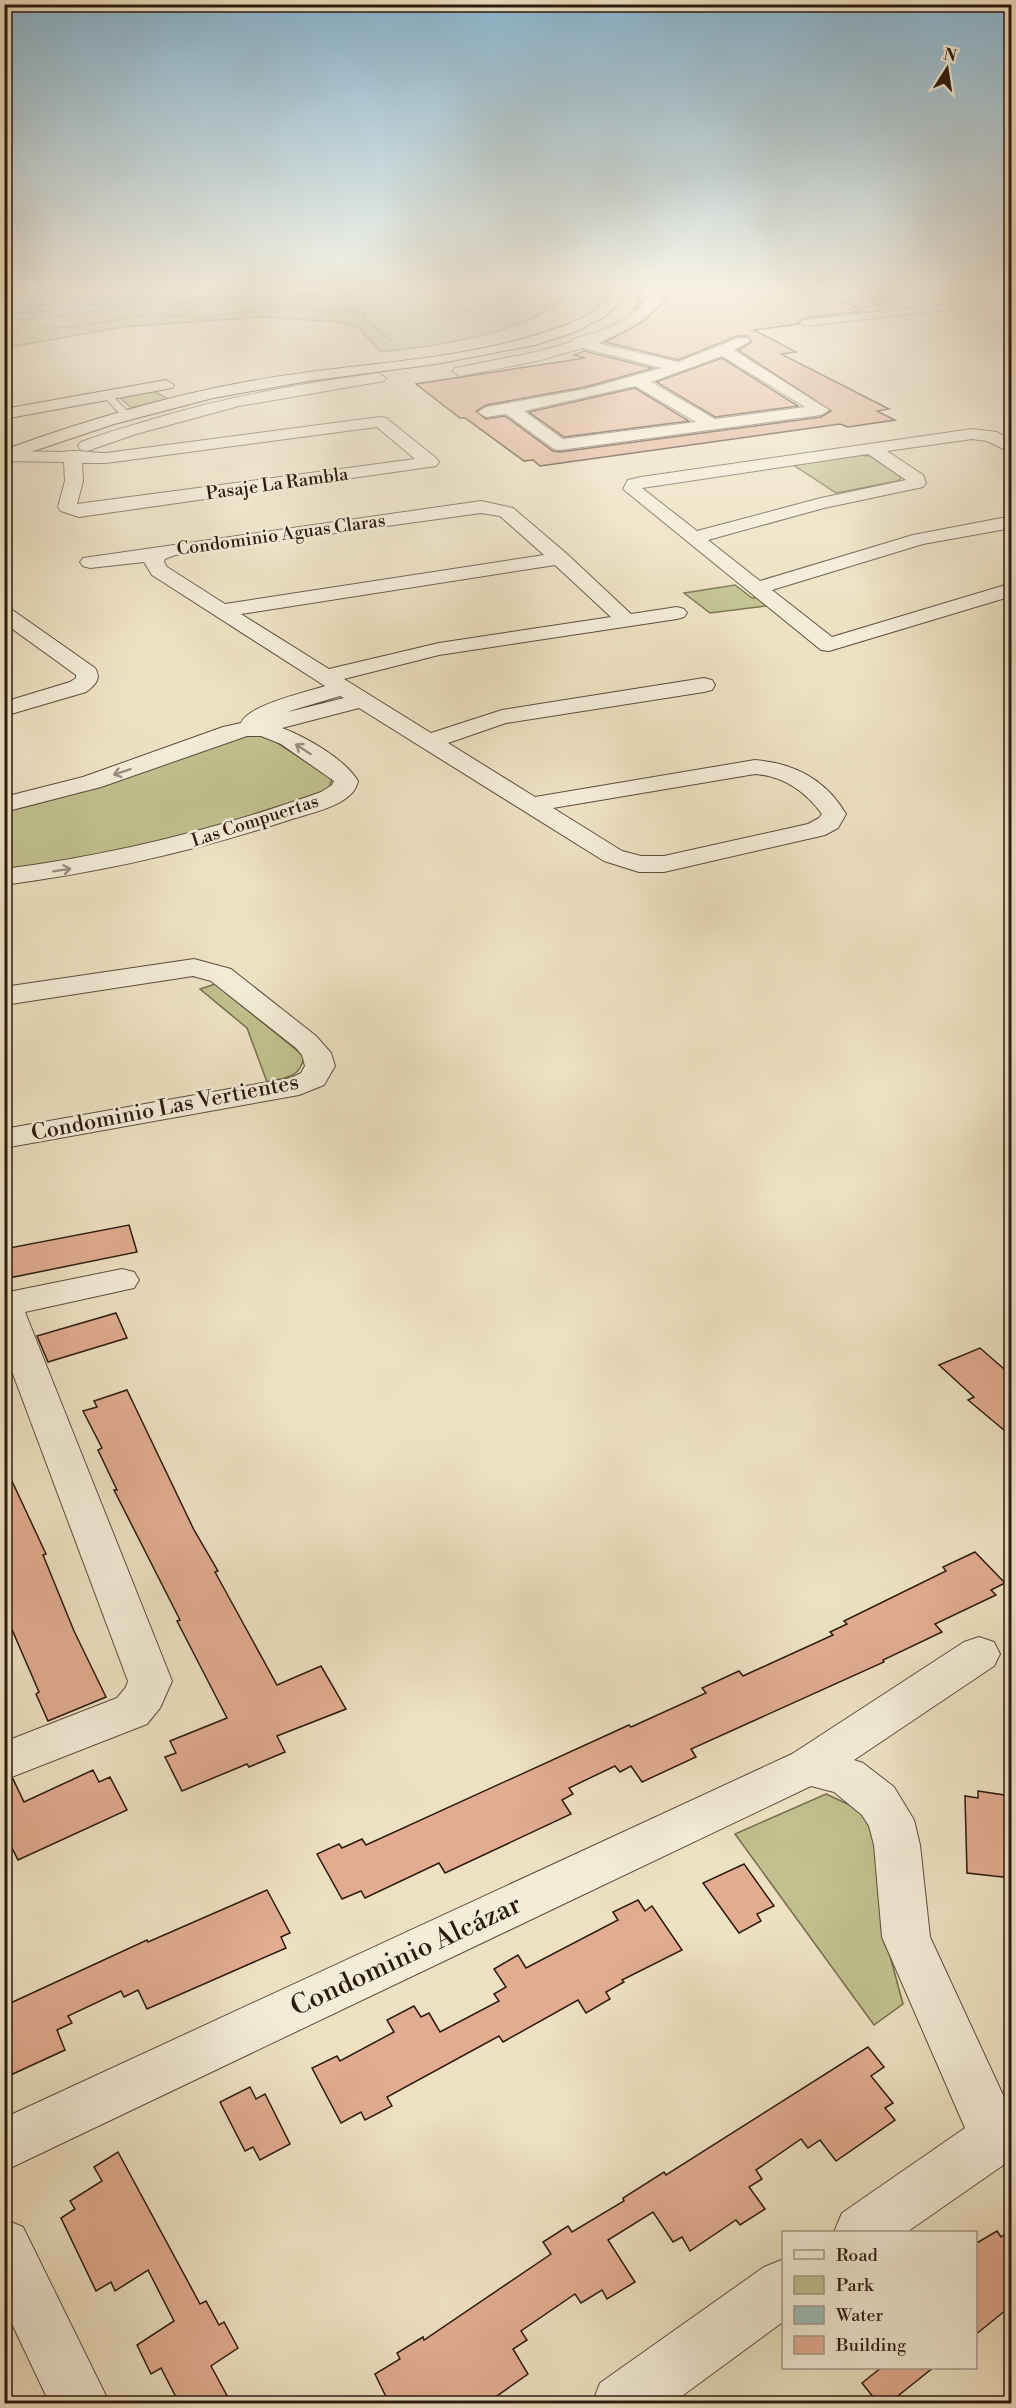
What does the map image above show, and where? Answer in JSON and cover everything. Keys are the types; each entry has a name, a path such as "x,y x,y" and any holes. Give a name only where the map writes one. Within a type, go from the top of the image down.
{"street":[{"path":"4,414 58,403"},
{"path":"5,456 126,415 171,403"},
{"path":"5,456 69,455 120,434 225,403"},
{"path":"486,412 537,403"},
{"path":"676,403 711,424"},
{"path":"510,409 560,445 821,410 810,403"},
{"name":"Pasaje La Rambla","path":"380,422 430,462 84,511 71,510 67,507 75,473 74,463 69,455 106,458 380,422"},
{"path":"1011,447 991,436 972,434 634,484 632,489 829,645 1011,589"},
{"path":"694,538 821,503 917,483 918,479 872,448"},
{"name":"Condominio Aguas Claras","path":"530,805 755,767 791,774 827,804 834,814 830,823 816,830 676,862 651,865 629,862 613,856 530,805 344,689 159,571 154,562 157,555 183,548 481,507 495,499 506,512 557,555 625,619"},
{"path":"758,588 920,539 1011,522"},
{"path":"90,562 157,555"},
{"path":"222,611 557,555"},
{"path":"255,728 344,689 364,665 439,649 625,619 677,613"},
{"path":"4,709 78,687 87,681 87,673 8,620"},
{"path":"429,742 489,721 518,714 711,692 683,669"},
{"name":"Las Compuertas","path":"4,805 92,782 236,731 255,728 277,732 342,774 346,785 330,797 237,830 108,862 4,878"},
{"name":"Condominio Las Vertientes","path":"4,996 102,982 177,968 207,969 221,975 306,1042 316,1053 321,1066 313,1079 299,1086 4,1138"},
{"path":"4,1762 132,1711 145,1696 150,1681 5,1305 122,1281"},
{"name":"Condominio Alcázar","path":"4,2145 808,1767 978,1654"},
{"path":"808,1767 847,1776 878,1801 891,1820 897,1845 906,1937 1004,2135 862,2231"},
{"path":"4,2246 81,2403"},
{"path":"621,2403 782,2288"}],"lane":[{"path":"115,403 126,415"}],"green space":[{"path":"126,403 151,403 132,408"},
{"path":"855,455 870,456 902,477 898,481 836,493 793,465"},
{"path":"735,585 752,598 774,596 783,604 710,613 684,593"},
{"path":"243,735 267,736 332,779 328,790 274,810 127,850 5,870 4,812 95,787"},
{"path":"215,984 304,1056 296,1073 286,1078 267,1082 247,1028 200,989"},
{"path":"826,1794 865,1812 874,1842 882,1926 903,2004 874,2025 735,1834"}],"building":[{"path":"441,403 495,403 486,405 476,411 486,419 505,416 553,451 560,452 821,417 831,411 819,403 878,403 889,409 877,411 895,420 848,427 840,424 540,466 533,460 524,461"},
{"path":"567,403 660,403 689,421 564,437 529,412"},
{"path":"692,403 794,403 798,406 715,417"},
{"path":"129,1225 137,1252 4,1279 4,1249"},
{"path":"116,1313 127,1338 48,1362 37,1336"},
{"path":"980,1348 1011,1375 1011,1436 968,1400 974,1397 939,1365"},
{"path":"127,1390 194,1530 218,1571 215,1572 277,1685 321,1666 346,1709 277,1736 285,1752 249,1767 247,1764 182,1791 165,1757 176,1753 170,1741 227,1718 114,1490 117,1490 98,1450 102,1448 83,1411 97,1407 94,1401"},
{"path":"4,1464 46,1554 43,1555 74,1631 106,1697 48,1721 36,1694 39,1692 4,1611"},
{"path":"975,1552 1005,1583 991,1590 996,1595 935,1624 942,1632 883,1660 884,1662 691,1749 696,1757 642,1782 631,1766 620,1772 615,1766 569,1788 573,1794 562,1800 571,1814 445,1873 439,1863 365,1898 361,1891 342,1899 317,1854 339,1844 342,1848 362,1839 366,1845 629,1725 631,1727 706,1693 702,1688 739,1671 743,1676 833,1635 830,1632 847,1624 844,1621 946,1571 943,1567"},
{"path":"93,1770 99,1782 110,1777 127,1810 18,1860 4,1832 4,1782 13,1779 24,1802"},
{"path":"978,1791 1011,1796 1011,1878 967,1873 965,1796 978,1798"},
{"path":"744,1864 774,1906 757,1914 761,1921 739,1933 703,1883"},
{"path":"267,1890 290,1933 281,1937 286,1948 147,2009 138,1990 124,1997 121,1991 68,2016 72,2023 57,2030 65,2050 4,2078 4,2006 147,1940 148,1942"},
{"path":"638,1900 645,1911 652,1906 682,1950 622,1980 624,1982 606,1992 610,1999 586,2013 578,2000 503,2042 499,2036 387,2097 392,2106 365,2120 361,2112 341,2123 312,2068 337,2056 340,2061 394,2032 387,2020 414,2006 421,2017 429,2013 440,2032 499,2001 494,1994 506,1987 494,1969 518,1955 526,1968 618,1920 613,1912"},
{"path":"868,2047 884,2067 871,2076 893,2103 885,2108 895,2120 836,2161 820,2140 808,2148 801,2139 756,2170 762,2179 749,2187 765,2209 740,2225 736,2220 690,2251 682,2237 673,2242 653,2212 608,2240 635,2282 607,2299 602,2290 581,2303 575,2294 521,2331 527,2340 513,2349 528,2374 487,2403 389,2403 375,2374 400,2359 397,2353 423,2337 424,2340 551,2254 543,2242 568,2226 572,2232 624,2201 623,2198 664,2172 666,2175"},
{"path":"250,2087 256,2099 265,2094 290,2144 260,2160 253,2147 245,2151 220,2102"},
{"path":"118,2152 200,2304 206,2301 219,2325 224,2322 238,2348 211,2366 231,2403 179,2403 161,2368 151,2374 137,2345 174,2321 148,2270 115,2291 111,2282 96,2291 61,2218 75,2209 70,2201 102,2181 94,2167"},
{"path":"1011,2230 1011,2306 977,2333 977,2243 997,2231 1001,2237"},
{"path":"880,2369 932,2369 889,2403 878,2403 862,2383"}]}
